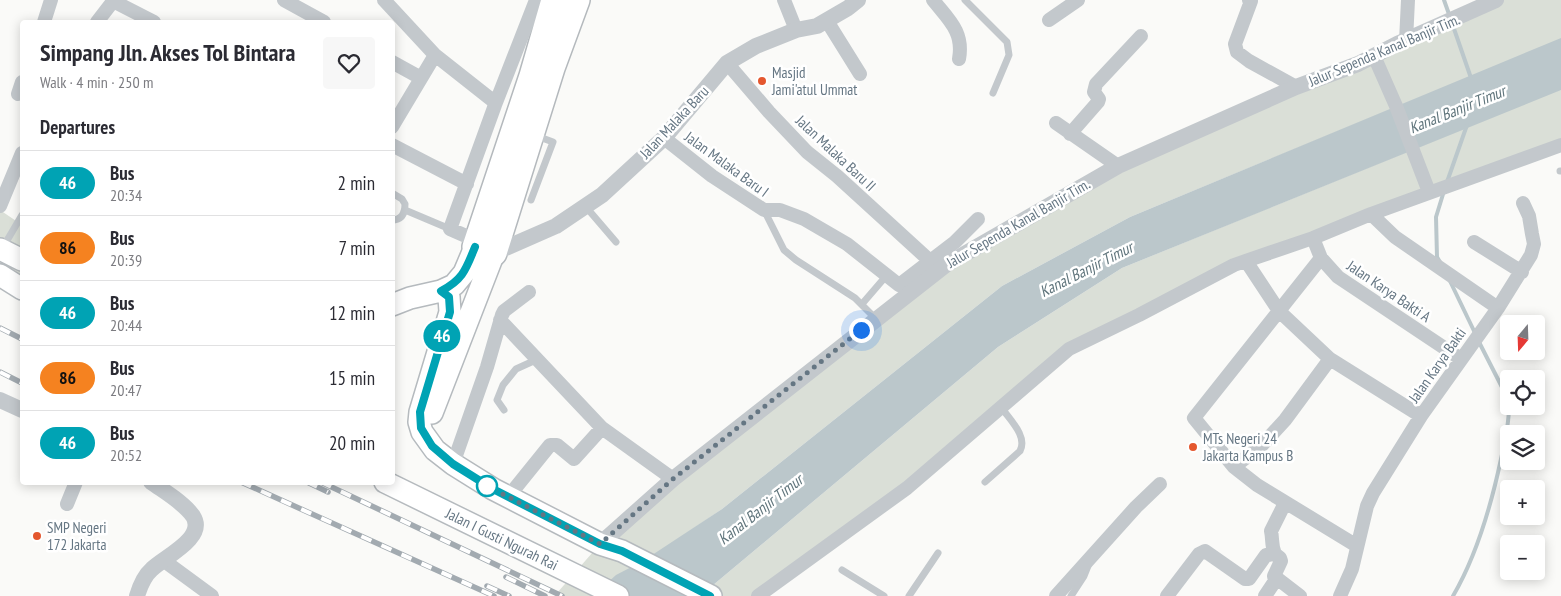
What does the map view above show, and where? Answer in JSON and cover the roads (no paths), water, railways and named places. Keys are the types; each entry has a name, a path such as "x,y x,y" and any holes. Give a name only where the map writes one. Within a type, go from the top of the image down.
{"highway":[{"path":"478,245 554,0"},
{"path":"478,245 532,134 552,68 577,0"}],"main road":[{"path":"396,304 420,295 441,291 454,284 461,278 478,245"},
{"path":"449,462 437,450 430,429 478,245"},
{"path":"1,249 20,259"},
{"path":"0,275 20,288"},
{"path":"441,291 449,297 450,312 422,401 419,417 425,437 432,446 449,462 508,497 600,544 622,551 710,596"},
{"name":"Jalan I Gusti Ngurah Rai","path":"392,485 618,596"}],"street":[{"path":"45,20 51,0"},
{"path":"284,0 320,20"},
{"path":"384,0 435,55 492,100 495,105"},
{"path":"478,245 450,229 536,0"},
{"path":"784,0 796,30"},
{"name":"Jalan Malaka Baru","path":"478,245 556,226 586,208 664,138 727,63 756,46 796,30 817,26 858,0"},
{"path":"933,0 958,34 961,49 959,59"},
{"path":"1049,20 1078,0"},
{"path":"1249,0 1251,1 1235,44 1236,52 1296,87"},
{"path":"1406,40 1408,0"},
{"name":"Jalur Sependa Kanal Banjir Tim.","path":"600,544 673,479 947,264 1118,166 1296,87 1376,61 1406,40 1462,17 1496,0"},
{"path":"99,20 113,1 150,20"},
{"path":"827,21 860,74"},
{"path":"1070,134 1098,102 1094,92 1096,84 1141,36"},
{"path":"395,122 435,55"},
{"path":"1376,61 1427,187"},
{"name":"Jalan Malaka Baru II","path":"727,63 769,112 807,152 838,176 929,260"},
{"path":"395,64 421,78"},
{"path":"1056,123 1118,166"},
{"name":"Jalan Malaka Baru I","path":"664,138 712,176 764,210"},
{"path":"758,596 907,488 1069,349 1234,265 1313,238 1371,214 1427,187 1458,182 1561,145"},
{"path":"395,147 467,184"},
{"path":"0,206 20,158"},
{"name":"Jalan Karya Bakti","path":"1246,261 1279,311 1330,359 1421,416 1498,308 1531,255 1534,244 1531,225 1523,203"},
{"path":"764,210 780,210 804,218 847,244 899,284 955,242 978,219"},
{"path":"1371,214 1395,237 1498,308"},
{"name":"Jalan Karya Bakti A","path":"1313,238 1321,258 1338,277 1461,359"},
{"path":"1474,242 1522,272"},
{"path":"1321,258 1194,418 1234,467 1285,503 1357,546"},
{"path":"449,462 487,366 504,311 530,292"},
{"path":"500,320 602,428 673,479"},
{"path":"1234,467 1262,445 1285,420 1330,359"},
{"path":"0,400 20,409"},
{"path":"1340,596 1352,569 1367,506 1373,493 1421,416"},
{"path":"508,497 550,445 557,445 574,459 602,428"},
{"path":"1056,596 1136,507 1160,484"},
{"path":"67,504 75,485"},
{"path":"137,596 146,576 163,560 185,544 193,536 195,528 194,518 180,503 155,485"},
{"path":"1265,596 1275,581 1274,576 1281,561 1271,545 1273,538 1271,531 1285,503"},
{"path":"1167,596 1202,552 1205,551 1247,580 1251,578 1266,555 1275,554"},
{"path":"163,560 212,596"},
{"path":"1274,576 1300,596"}],"lane":[{"path":"965,0 1007,42 1009,55 993,93"},
{"path":"531,200 553,142 532,134"},
{"path":"395,194 405,204 405,210 400,218 395,219"},
{"path":"586,208 616,242"},
{"path":"405,210 450,229"},
{"name":"Jalan Malaka Baru I","path":"764,210 784,250 796,260 855,298 876,319"},
{"path":"1,249 20,224"},
{"path":"862,304 887,275"},
{"path":"504,410 497,400 503,385 516,369 538,359"},
{"path":"985,482 1020,451 1023,445 1022,438 1001,407"},
{"path":"909,596 938,553"},
{"path":"1071,596 1084,576 1094,553"},
{"path":"842,570 884,596"}],"water":[{"name":"Kanal Banjir Timur","path":"1561,38 1561,90 1122,268 998,347 700,596 593,596 616,575 643,561 722,509 1002,286 1130,217"}],"waterway":[{"path":"1444,0 1450,17"},
{"path":"1452,23 1471,78"},
{"path":"1447,182 1467,125"},
{"path":"1440,262 1437,257 1436,217 1444,191"},
{"path":"1450,281 1475,333"},
{"path":"1479,342 1500,383"},
{"path":"1453,596 1469,564 1488,512 1505,440 1508,415"}],"railway":[{"path":"0,328 20,338"},
{"path":"0,372 20,382"},
{"path":"248,485 494,596"},
{"path":"313,485 328,492"},
{"path":"327,485 562,596"},
{"path":"506,577 545,596"},
{"path":"487,586 509,596"}],"place":[{"name":"Masjid Jami'atul Ummat","path":"762,81"},
{"name":"MTs Negeri 24 Jakarta Kampus B","path":"1193,447"},
{"name":"SMP Negeri 172 Jakarta","path":"37,536"}]}
